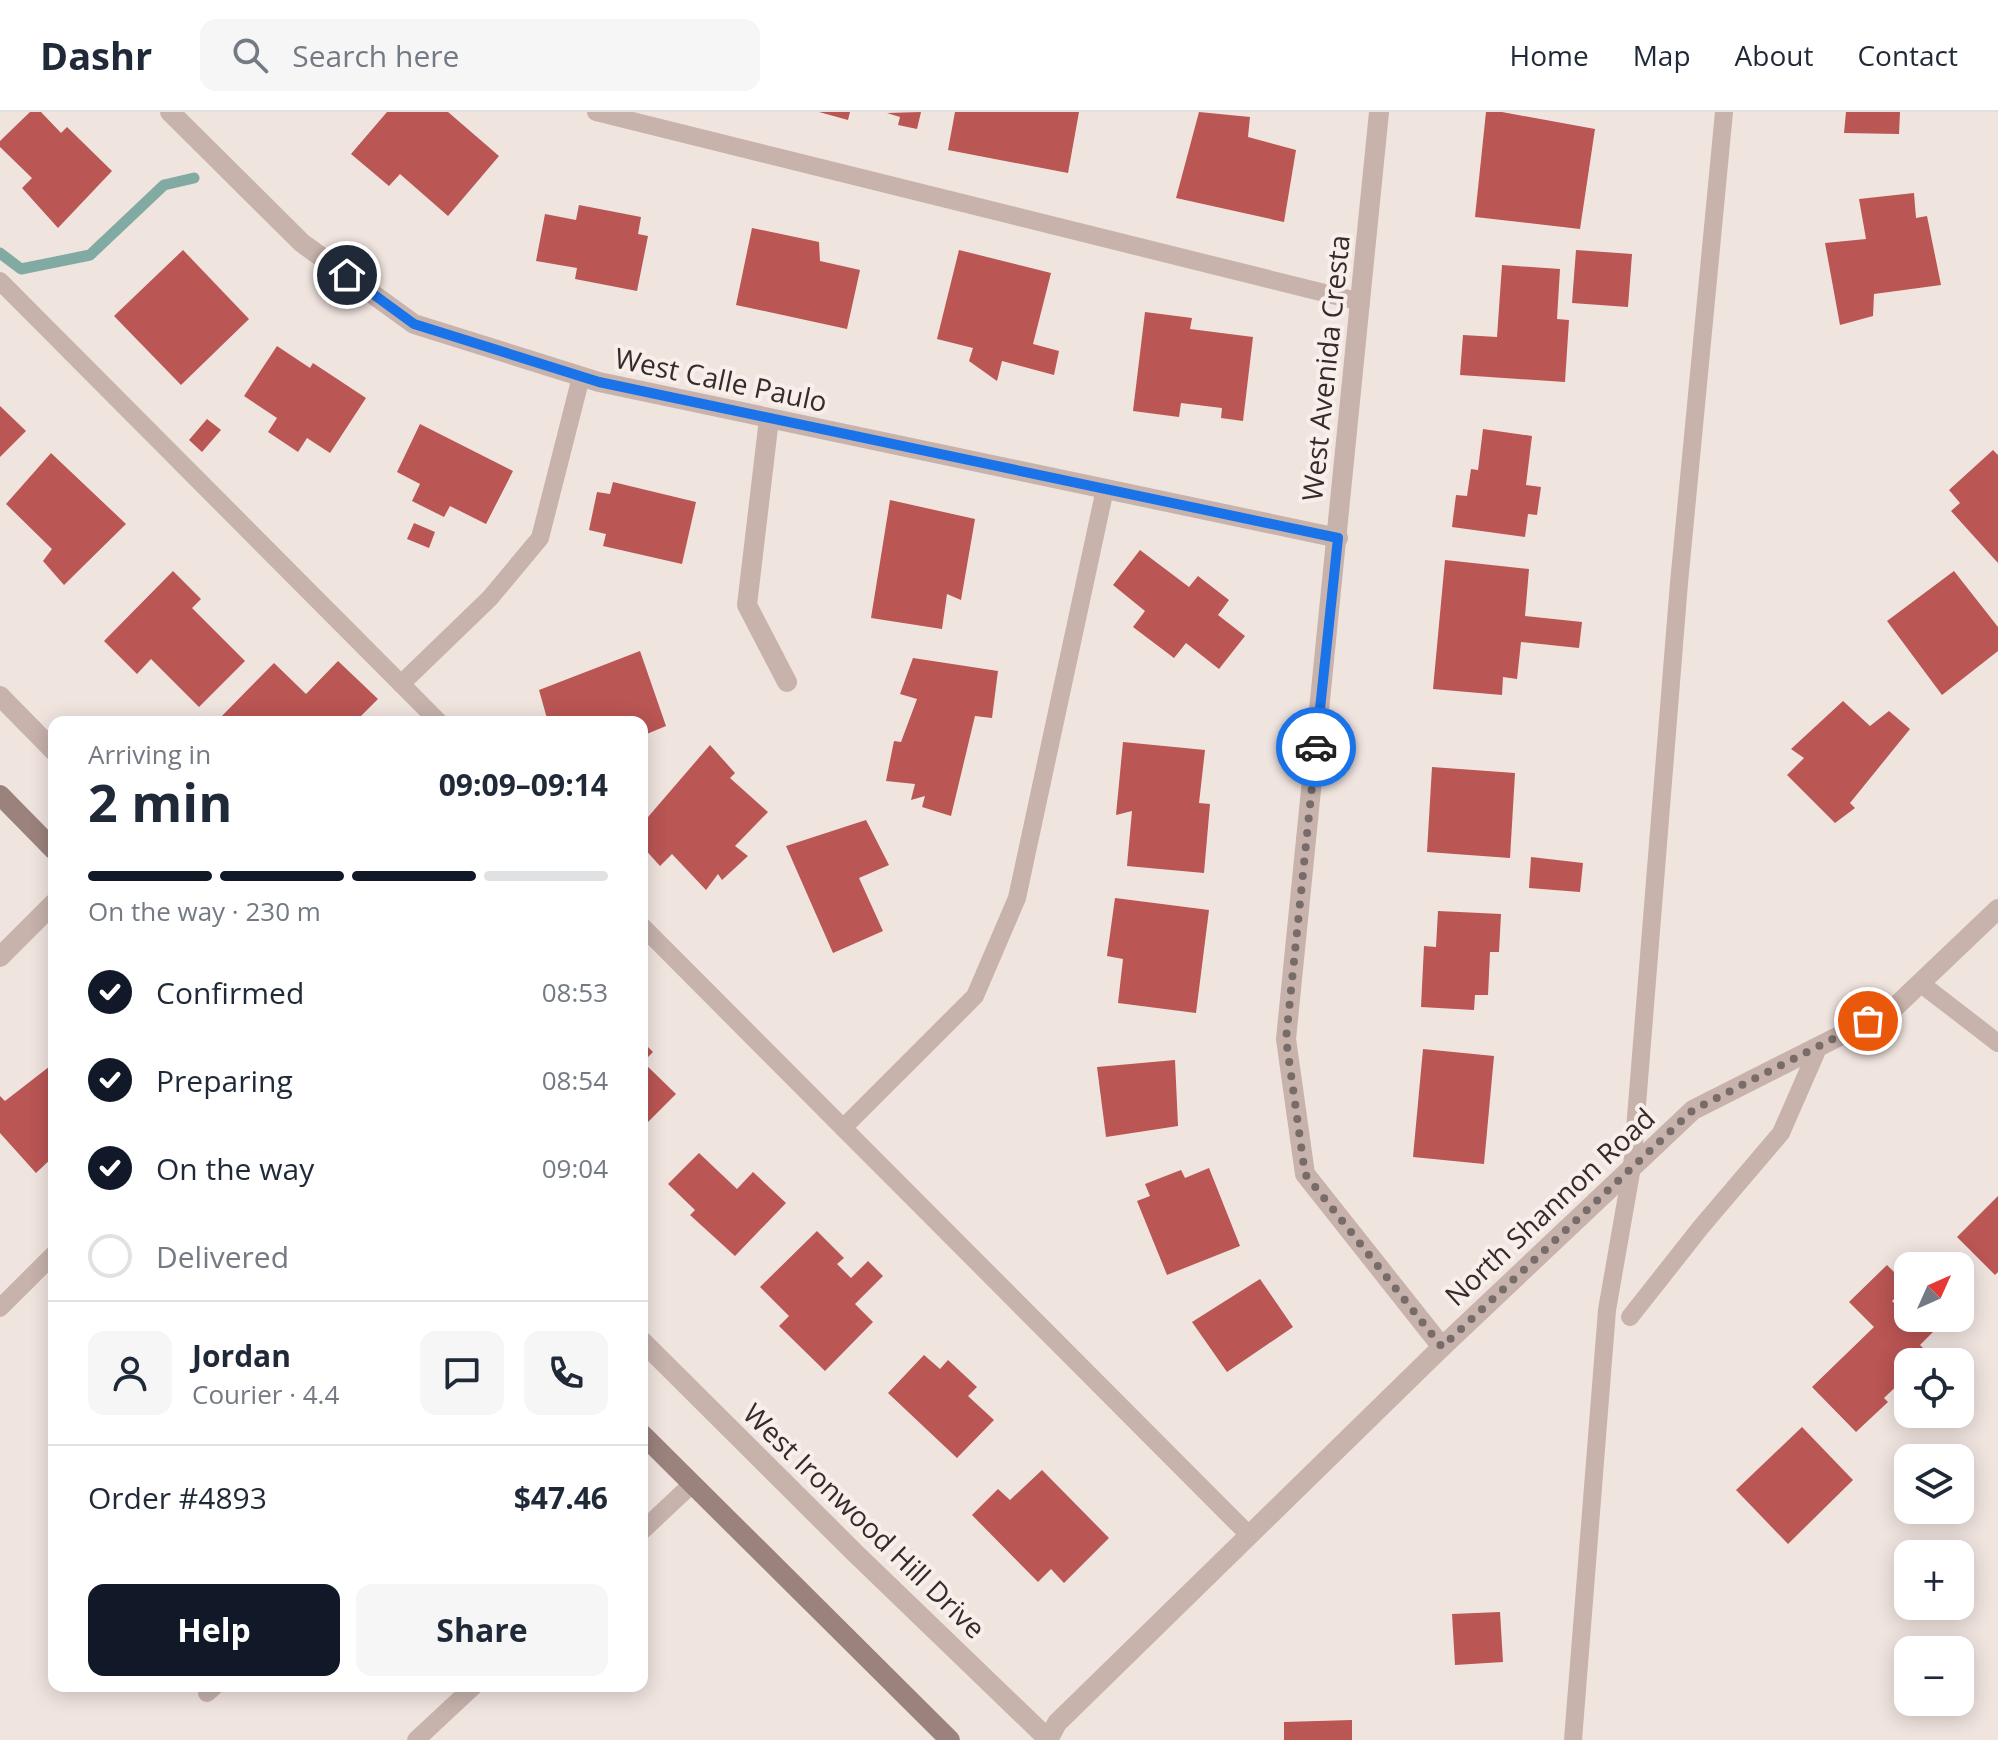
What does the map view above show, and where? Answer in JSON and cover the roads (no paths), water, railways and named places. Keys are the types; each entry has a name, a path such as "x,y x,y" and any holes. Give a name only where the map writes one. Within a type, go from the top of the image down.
{"street":[{"name":"West Calle Paulo","path":"170,112 302,243 414,324 581,377 1338,538"},
{"name":"West Avenida Cresta","path":"1379,112 1286,1039 1305,1174 1442,1347"},
{"path":"769,419 747,605 787,682"},
{"path":"0,696 48,745"},
{"path":"0,795 48,844"},
{"path":"0,957 48,909"},
{"name":"North Shannon Road","path":"1048,1739 1057,1723 1249,1535 1693,1110 1893,1009 1998,909"},
{"name":"West Ironwood Hill Drive","path":"648,1347 1048,1739"},
{"path":"648,1440 950,1740"}],"lane":[{"path":"596,112 1361,302"},
{"path":"1573,1740 1607,1310 1632,1167 1679,583 1724,112"},
{"path":"0,281 433,716"},
{"path":"401,684 490,598 540,538 581,377"},
{"path":"843,1128 975,996 1017,898 1105,489"},
{"path":"648,932 1249,1535"},
{"path":"1920,983 1998,1043"},
{"path":"1630,1317 1781,1133 1819,1046"},
{"path":"0,1308 48,1260"},
{"path":"648,1525 692,1484"},
{"path":"416,1740 468,1692"}],"waterway":[{"path":"0,253 21,269 90,255 164,185 194,178"}]}
